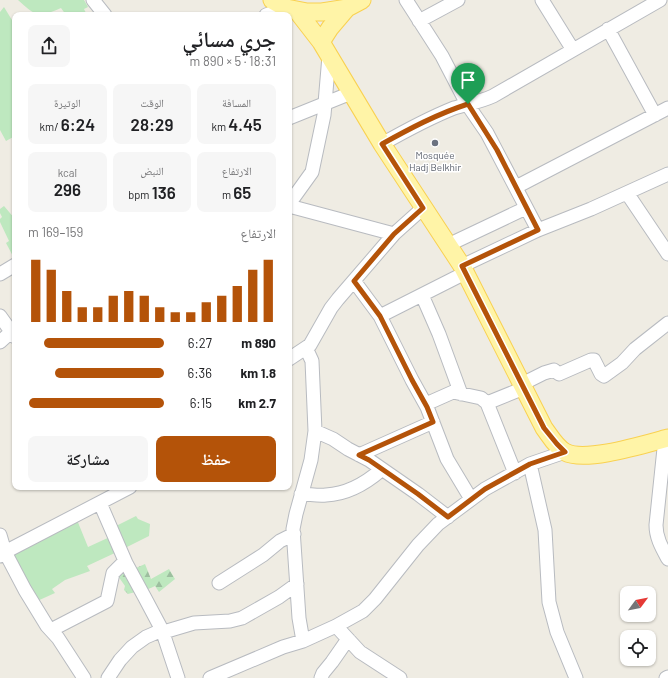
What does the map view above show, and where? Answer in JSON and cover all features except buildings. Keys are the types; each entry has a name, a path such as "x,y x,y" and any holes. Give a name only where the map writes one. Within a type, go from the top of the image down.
{"main road":[{"path":"295,6 322,12 347,8 362,0"},
{"path":"295,6 325,49 382,144 464,269 544,428 557,444 565,452 582,455 600,454 666,438"},
{"path":"325,49 330,28 347,8"}],"street":[{"path":"93,0 103,12"},
{"path":"406,0 442,56 468,104 487,133 538,230"},
{"path":"419,21 458,0"},
{"path":"542,0 572,50"},
{"path":"382,144 414,126 455,108 480,102 493,96 660,0"},
{"path":"276,12 295,6"},
{"path":"608,29 655,115"},
{"path":"292,201 312,172 325,103 325,49"},
{"path":"292,117 351,93"},
{"path":"516,188 668,108"},
{"path":"380,316 422,295 464,269 538,230 567,220 668,174"},
{"path":"627,193 668,254"},
{"path":"292,206 394,234"},
{"path":"292,357 310,345 331,308 394,234 423,208"},
{"path":"448,244 526,208"},
{"path":"0,274 12,267"},
{"path":"354,281 380,316 412,380 426,404 447,459 471,499"},
{"path":"422,295 439,334 460,394"},
{"path":"0,316 12,333"},
{"path":"487,403 523,386 548,371 554,370 559,374 592,360 604,376 622,363 635,350 668,323"},
{"path":"0,342 12,335"},
{"path":"302,641 299,618 294,534 296,514 312,460 315,431 312,361 306,348"},
{"path":"426,404 453,392 481,398 487,403 515,472"},
{"path":"359,455 433,422"},
{"path":"315,431 334,439 369,460 448,517"},
{"path":"666,438 656,532 661,548 668,560"},
{"path":"210,678 234,673 283,647 302,641 336,626 363,611 375,599 418,545 438,524 485,489 530,464 565,452"},
{"path":"530,464 545,530 549,602 557,632 576,678"},
{"path":"301,494 326,495 350,489 367,481 381,470"},
{"path":"2,554 124,490"},
{"path":"100,503 125,561 162,630 178,678"},
{"path":"219,583 263,555 280,541 294,534"},
{"path":"0,535 2,554 84,678"},
{"path":"51,630 107,602 113,573 125,561"},
{"path":"108,678 120,660 134,644 162,630 167,631 194,623 230,621 242,618 297,584"},
{"path":"336,626 360,652 400,678"},
{"path":"321,678 323,673 348,639"}],"green space":[{"path":"18,0 84,0 88,7 84,9 86,12 64,12 61,8 50,12 33,12"},
{"path":"4,7 12,20 12,138 6,141 0,130 0,12"},
{"path":"4,206 12,215 12,254 6,243 9,241 0,222 2,217 0,209"},
{"path":"136,516 138,519 150,524 149,536 123,549 114,527"},
{"path":"77,520 88,547 112,536 117,552 87,566 90,571 65,580 52,589 55,593 35,602 10,552"},
{"path":"145,564 151,579 169,569 175,579 159,592 155,586 128,594 124,590 125,586 118,576"}],"place":[{"name":"Mosquée Hadj Belkhir","path":"435,143"}],"route":[{"path":"468,104 497,150 538,230 462,266 544,428 565,452 530,464 485,489 448,517 418,494 381,470 369,460 359,455 433,422 427,407 380,316 354,281 394,234 423,208 382,144 414,126 455,108 468,104"}]}
